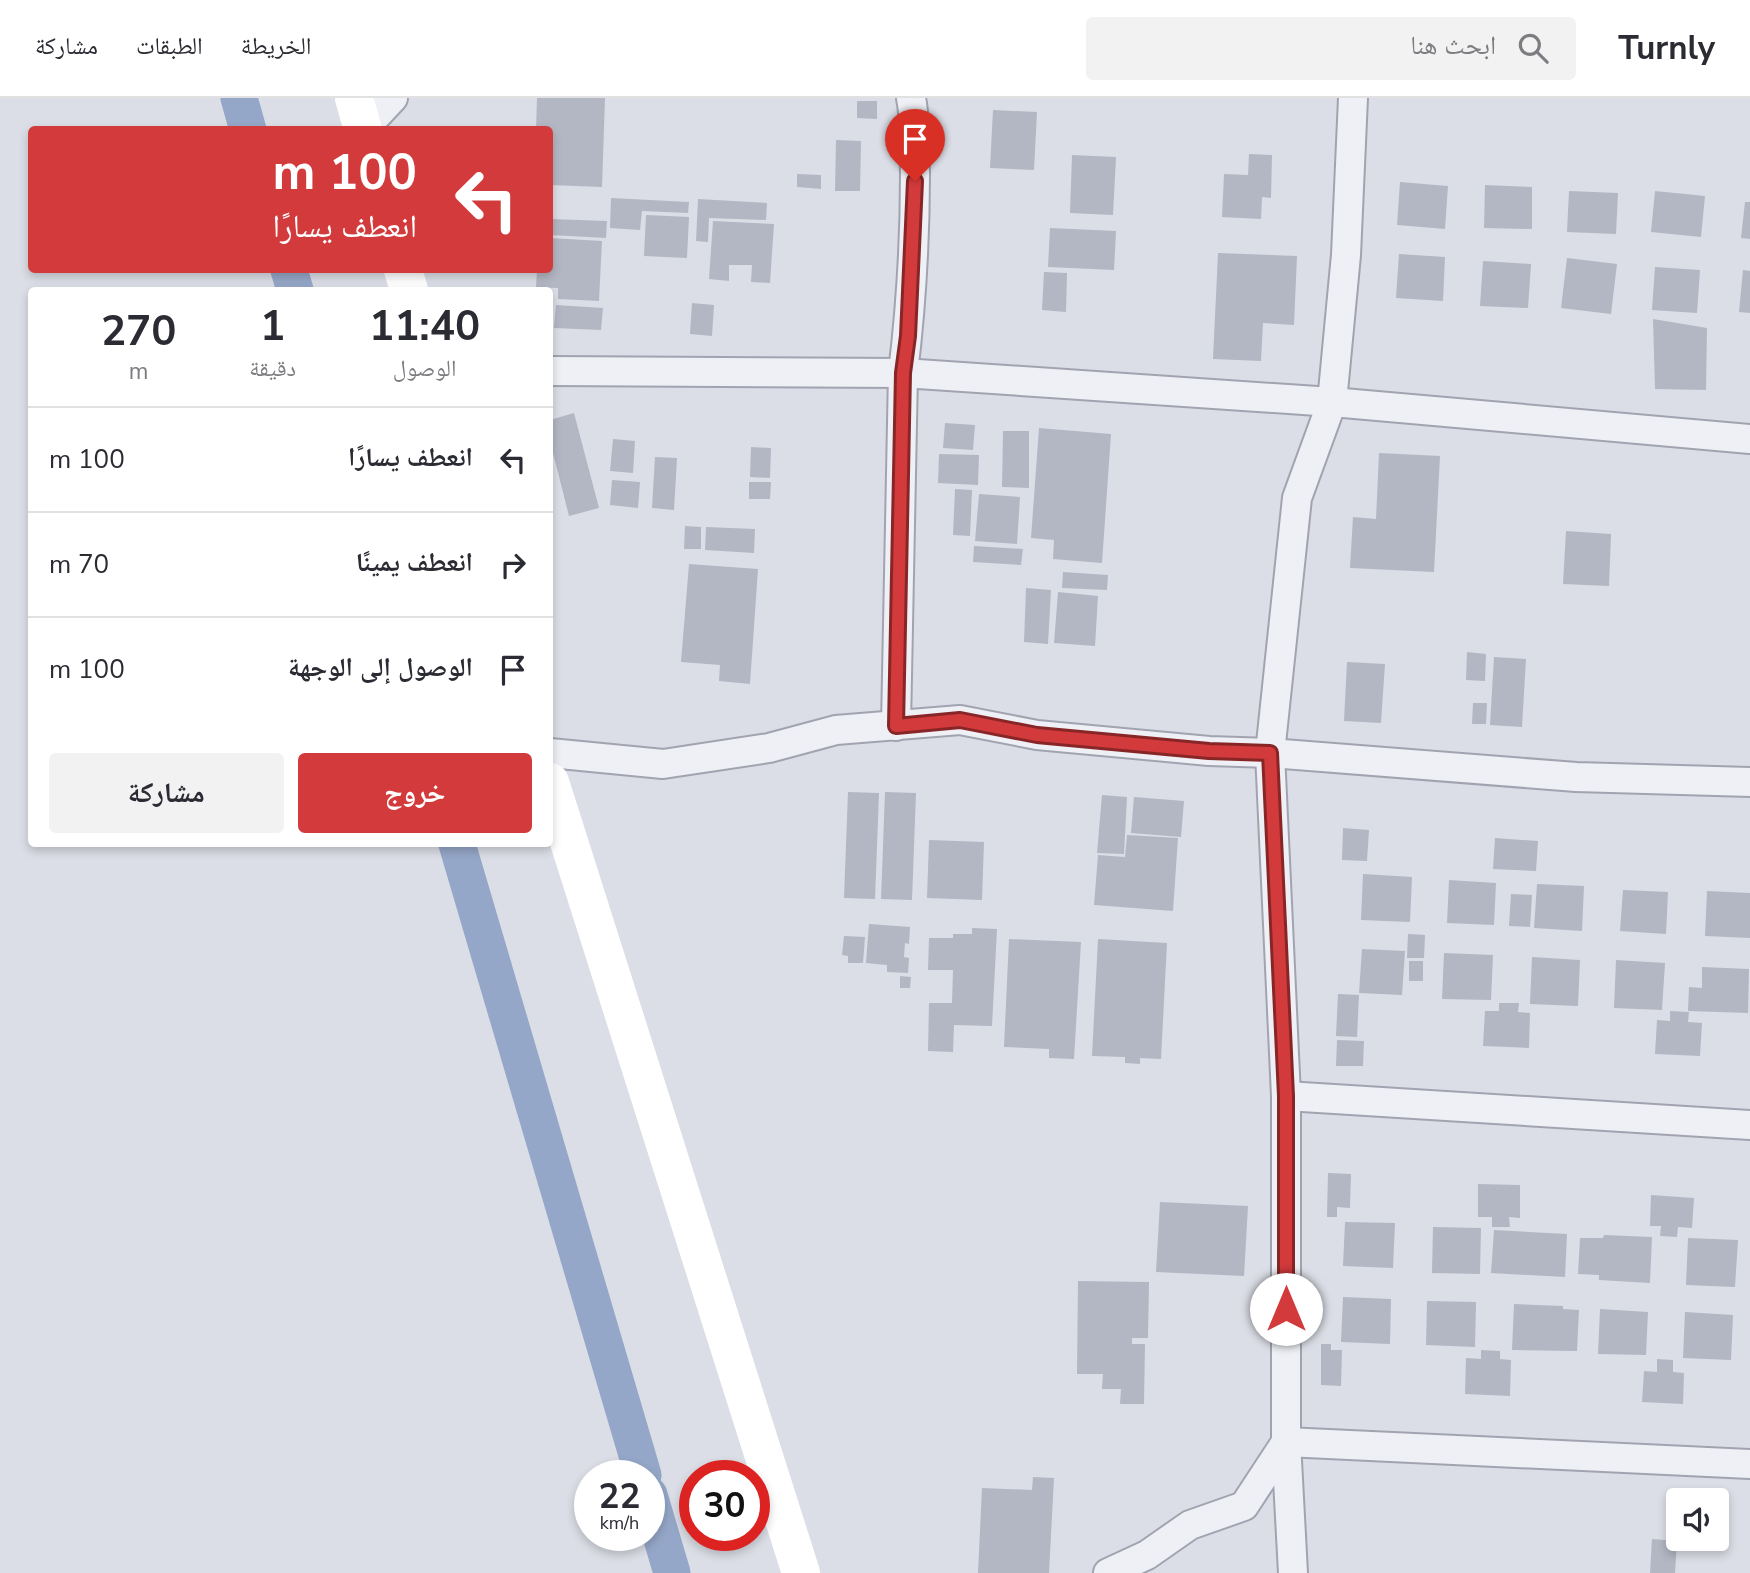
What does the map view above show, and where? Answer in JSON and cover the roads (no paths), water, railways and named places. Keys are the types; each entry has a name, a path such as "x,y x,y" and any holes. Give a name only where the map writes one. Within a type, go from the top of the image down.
{"street":[{"path":"354,98 362,126"},
{"path":"367,126 393,98"},
{"path":"896,726 903,373 908,336 915,203 914,115 911,98"},
{"path":"1293,1573 1286,1443 1286,1096 1270,753 1297,498 1332,402 1346,255 1353,98"},
{"path":"553,370 903,373 1332,402 1750,439"},
{"path":"553,753 663,764 769,748 836,730 960,720 1037,735 1209,751 1270,753 1576,777 1750,782"},
{"path":"553,791 801,1573"},
{"path":"1286,1096 1750,1125"},
{"path":"1286,1443 1750,1464"},
{"path":"1108,1573 1147,1555 1191,1525 1244,1506 1286,1443"}],"waterway":[{"path":"239,98 247,126"},
{"path":"290,273 294,287"},
{"path":"458,847 639,1460"},
{"path":"665,1549 672,1573"}]}
